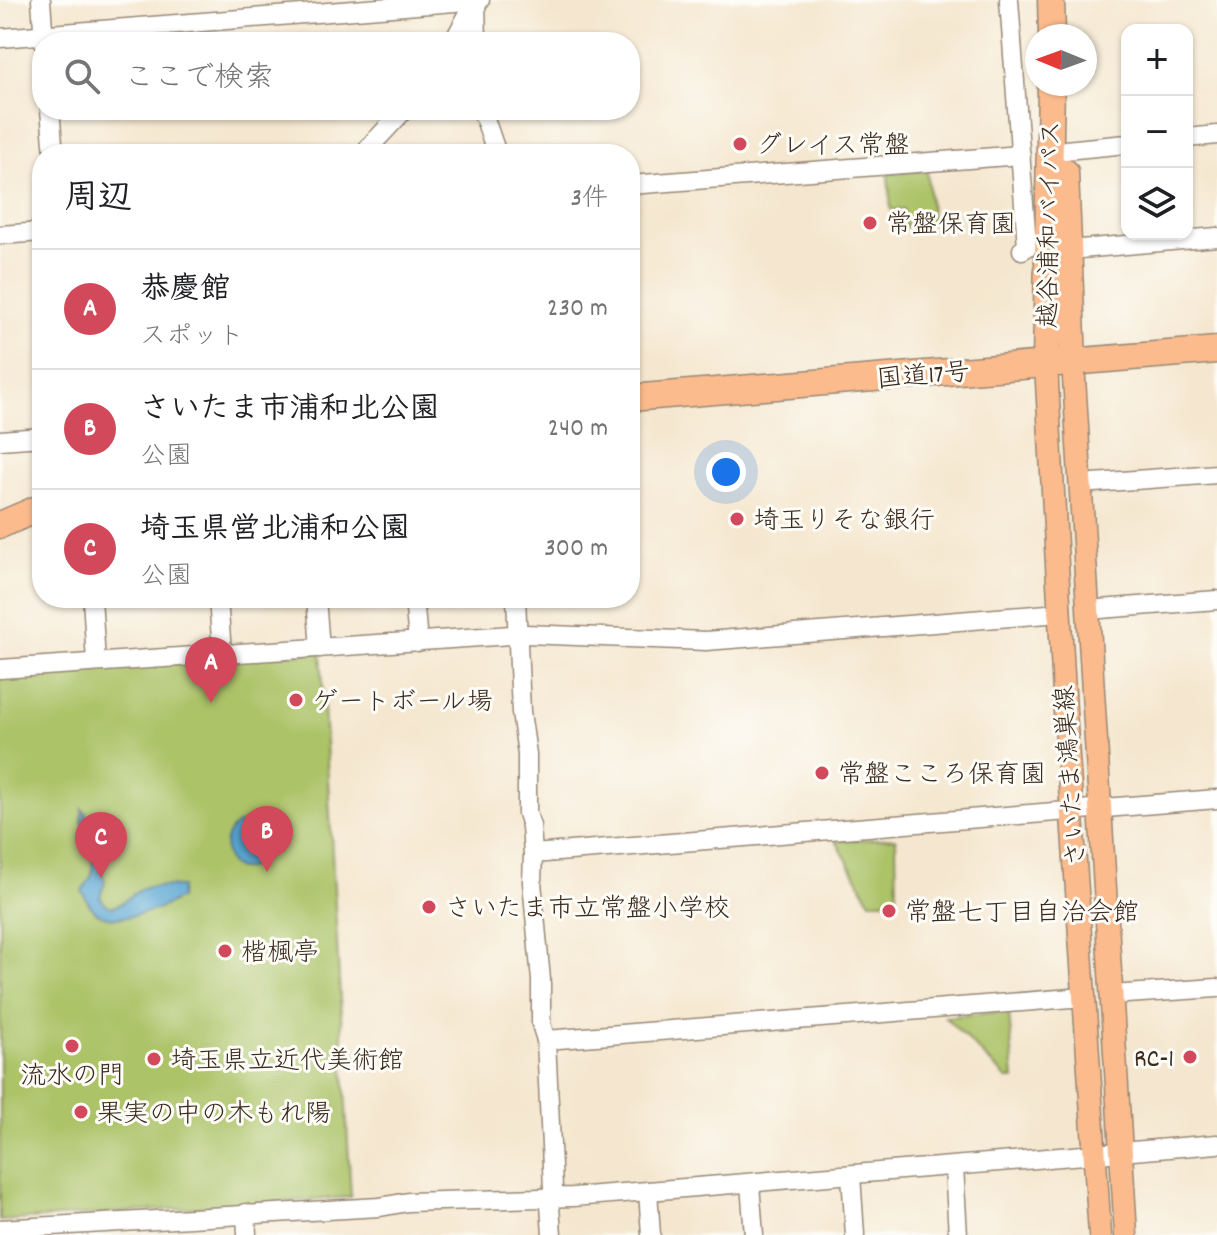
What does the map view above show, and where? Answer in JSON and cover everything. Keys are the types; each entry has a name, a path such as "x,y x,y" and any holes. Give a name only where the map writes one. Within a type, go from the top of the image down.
{"highway":[{"path":"1051,0 1052,24"},
{"path":"1062,0 1063,24"},
{"name":"越谷浦和バイパス","path":"1046,364 1051,96"},
{"name":"越谷浦和バイパス","path":"1063,96 1073,361"},
{"name":"国道17号","path":"640,397 1217,350"},
{"path":"0,525 32,511"}],"main road":[{"name":"さいたま鴻巣線","path":"1073,361 1126,1235"},
{"name":"さいたま鴻巣線","path":"1046,364 1071,812 1100,1235"}],"street":[{"path":"41,0 43,32"},
{"path":"122,32 477,0"},
{"path":"459,32 477,0"},
{"path":"477,0 477,32"},
{"path":"1009,0 1027,247 1022,250"},
{"path":"0,38 32,39"},
{"path":"51,120 53,144"},
{"path":"372,144 395,120"},
{"path":"485,120 494,144"},
{"path":"1193,137 1217,135"},
{"path":"1065,150 1121,145"},
{"path":"640,184 1021,155"},
{"path":"0,235 32,233"},
{"path":"1069,250 1217,237"},
{"path":"0,440 32,438"},
{"path":"1080,484 1217,474"},
{"path":"1087,610 1217,600"},
{"path":"93,608 96,662"},
{"path":"219,608 222,653"},
{"path":"317,608 320,648"},
{"path":"415,608 418,642"},
{"path":"516,608 521,712 527,754 527,813 531,826 532,882 541,980 541,1024 546,1040 553,1188 550,1205 552,1235"},
{"path":"0,669 517,635 706,641 1060,613"},
{"path":"533,854 1217,799"},
{"path":"1111,995 1217,988"},
{"path":"546,1040 1084,997"},
{"path":"0,1229 43,1232 145,1228 246,1213 573,1197 1217,1144"},
{"path":"954,1167 958,1235"},
{"path":"851,1175 855,1235"},
{"path":"750,1184 754,1235"},
{"path":"648,1191 651,1235"},
{"path":"246,1213 247,1235"}],"green space":[{"path":"927,170 932,224 905,227 903,209 891,210 888,174"},
{"path":"321,652 351,1197 0,1221 0,673"},
{"path":"896,838 897,901 870,901 836,841"},
{"path":"1009,1011 1014,1079 1007,1079 945,1017"}],"water":[{"path":"82,809 86,813 86,821 98,831 96,846 105,882 100,897 105,904 115,906 142,889 156,886 181,887 180,898 162,907 126,917 104,916 94,910 82,891 93,871 90,846 93,830 82,823"},
{"path":"248,821 264,826 262,858 249,867 239,869 231,864 226,855 226,844 236,825"}],"place":[{"name":"グレイス常盤","path":"740,144"},
{"name":"常盤保育園","path":"870,223"},
{"name":"埼玉りそな銀行","path":"737,519"},
{"name":"ゲートボール場","path":"296,700"},
{"name":"恭慶館","path":"211,703"},
{"name":"常盤こころ保育園","path":"822,773"},
{"name":"さいたま市浦和北公園","path":"267,872"},
{"name":"埼玉県営北浦和公園","path":"101,878"},
{"name":"さいたま市立常盤小学校","path":"429,907"},
{"name":"常盤七丁目自治会館","path":"889,911"},
{"name":"楷楓亭","path":"225,951"},
{"name":"流水の門","path":"72,1046"},
{"name":"RC-1","path":"1190,1057"},
{"name":"埼玉県立近代美術館","path":"154,1059"},
{"name":"果実の中の木もれ陽","path":"81,1112"}]}
